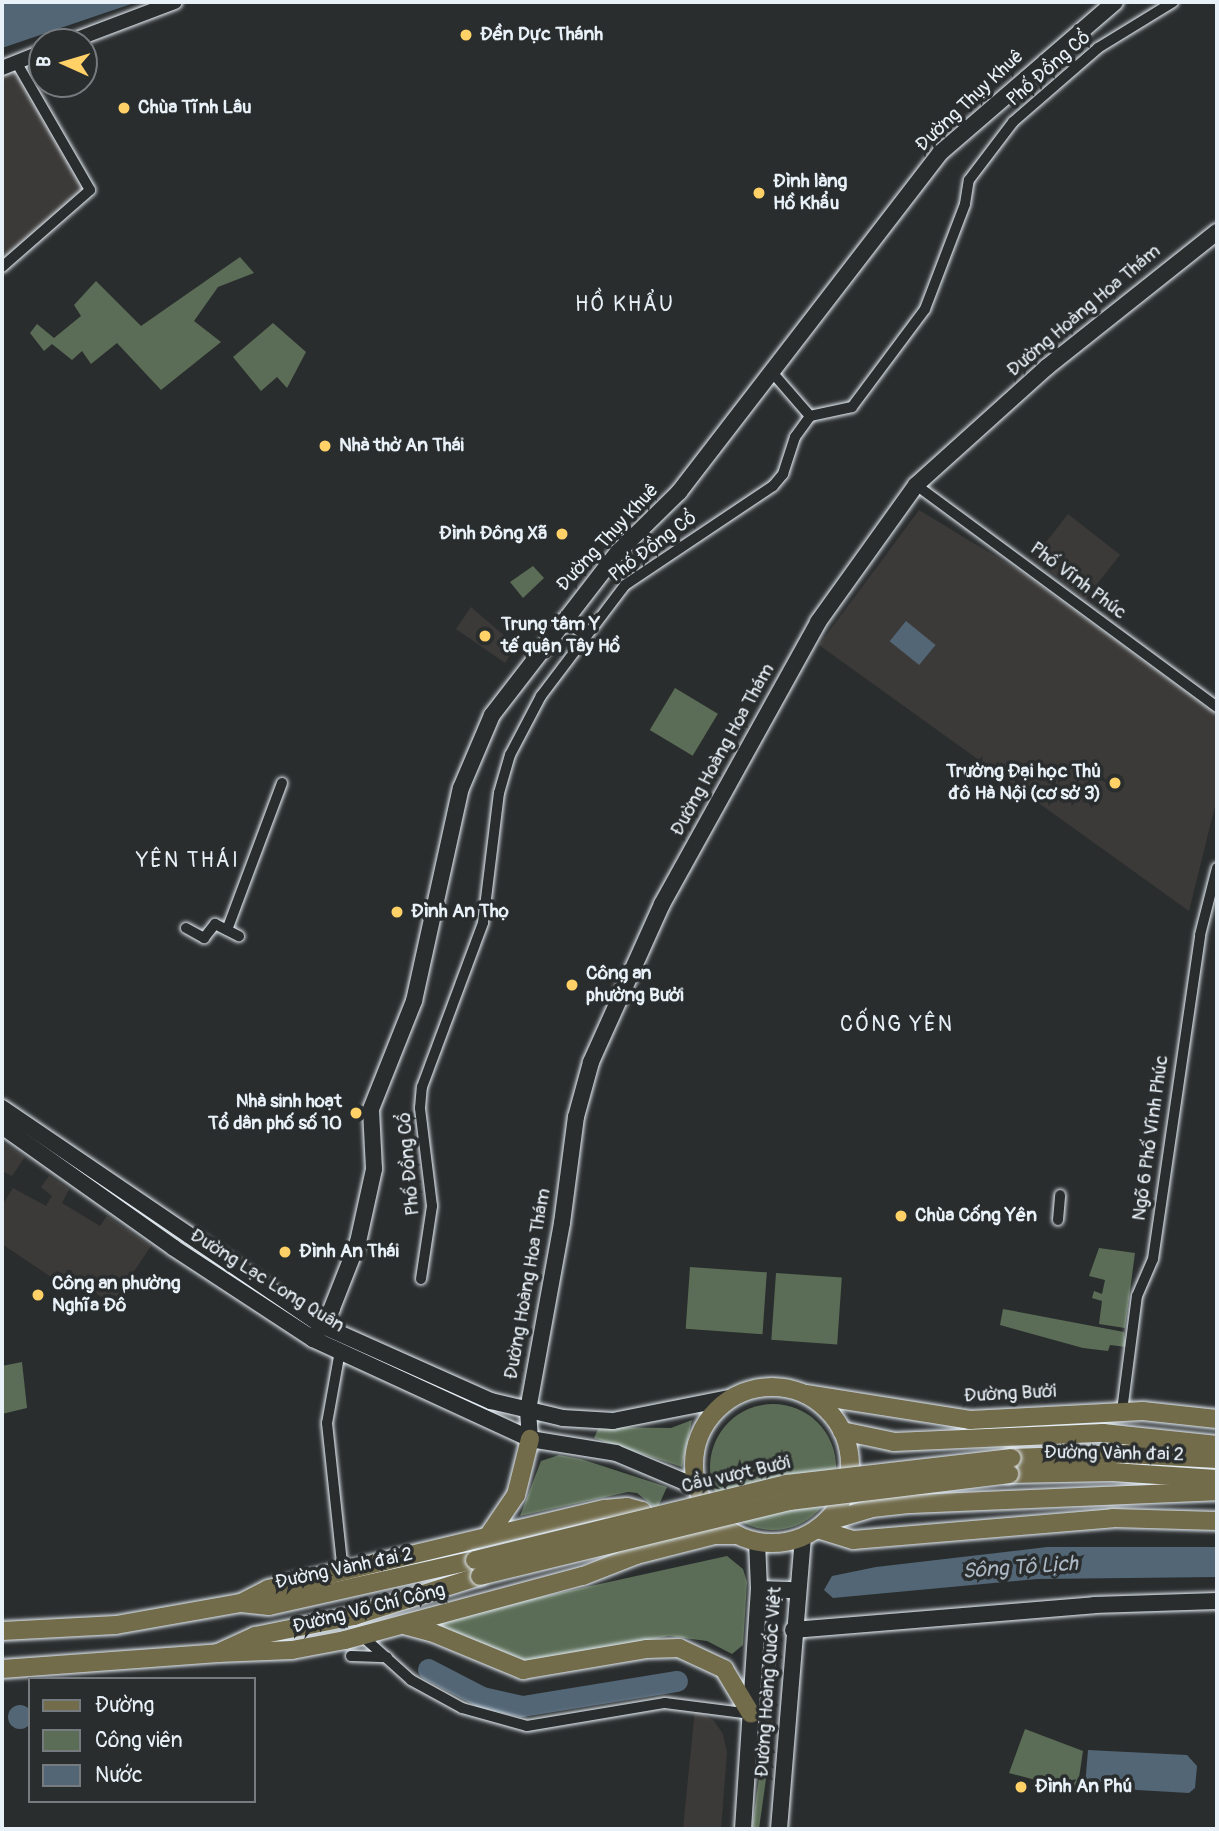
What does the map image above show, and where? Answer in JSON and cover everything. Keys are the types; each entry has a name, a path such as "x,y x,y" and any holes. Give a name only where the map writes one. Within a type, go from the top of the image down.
{"main road":[{"name":"Đường Thụy Khuê","path":"313,1339 323,1325 358,1242 374,1169 372,1109 414,1001 468,766 492,715 562,619 618,552 679,492 940,153 1115,2"},
{"name":"Đường Hoàng Hoa Thám","path":"530,1439 527,1410 562,1223 576,1118 591,1062 620,990 662,904 818,622 916,485 1047,367 1217,232"},
{"name":"Đường Lạc Long Quân","path":"2,1108 10,1126 313,1339 530,1439"},
{"name":"Đường Lạc Long Quân","path":"10,1126 323,1325 491,1401 527,1410"},
{"path":"527,1410 613,1421 734,1397 770,1387 806,1394 833,1416 842,1431 849,1479 816,1530"},
{"name":"Đường Bưởi","path":"806,1394 970,1420 1122,1411 1217,1419"},
{"path":"734,1397 717,1409 701,1436 694,1466 697,1487 705,1507 736,1535 757,1542 816,1530 872,1508 1217,1491"},
{"path":"842,1431 894,1442 1103,1433 1217,1445"},
{"path":"488,1536 516,1495 530,1439 616,1453 697,1487"},
{"name":"Đường Vành đai 2","path":"1010,1466 1127,1454 1217,1459"},
{"name":"Đường Vành đai 2","path":"1010,1466 1217,1479"},
{"name":"Cầu vượt Bưởi","path":"478,1568 787,1484 1010,1466"},
{"path":"241,1603 268,1589 488,1536 627,1507 642,1511 650,1533 636,1555"},
{"path":"816,1530 853,1540 1113,1518 1217,1521"},
{"name":"Đường Hoàng Quốc Việt","path":"779,1829 796,1590 816,1530"},
{"name":"Đường Võ Chí Công","path":"2,1669 292,1650 401,1625 583,1576 636,1555 715,1535 736,1535"},
{"name":"Đường Hoàng Quốc Việt","path":"743,1829 759,1589 757,1542"},
{"path":"218,1653 254,1636 354,1616 478,1568"},
{"name":"Đường Vành đai 2","path":"2,1631 116,1625 241,1603 269,1606 478,1568"},
{"path":"759,1589 796,1590"},
{"path":"793,1630 1094,1605 1217,1601"},
{"path":"401,1625 431,1632 523,1670 647,1649 679,1648 724,1669 751,1714"}],"street":[{"path":"98,31 175,2"},
{"name":"Phố Đồng Cổ","path":"421,1279 432,1232 432,1206 420,1108 422,1087 482,923 499,793 510,755 541,696 625,585 773,486 783,474 795,437 810,416 852,407 911,333 938,279 969,180 1013,122 1098,48 1173,2"},
{"path":"2,267 90,190 9,65 28,58"},
{"path":"771,370 810,416"},
{"name":"Phố Vĩnh Phúc","path":"916,485 1217,707"},
{"path":"562,619 586,636"},
{"path":"227,930 282,783"},
{"name":"Ngõ 6 Phố Vĩnh Phúc","path":"1122,1411 1142,1283 1153,1259 1198,947 1217,868"},
{"path":"186,928 204,938 215,925 239,936"},
{"path":"1058,1220 1060,1195"},
{"path":"340,1351 327,1423 343,1572"},
{"path":"361,1635 411,1680 462,1708 527,1726 665,1703 751,1714"},
{"path":"351,1657 387,1657"}],"shaded area":[{"path":"14,67 28,91 28,98 32,98 85,190 3,260 2,71"},
{"path":"919,510 1023,573 1217,715 1217,798 1189,911 819,645"},
{"path":"1068,514 1120,555 1086,599 1034,558"},
{"name":"Trung tâm Y tế quận Tây Hồ","path":"471,607 516,646 505,663 456,629"},
{"path":"2,1142 25,1157 12,1176 2,1171"},
{"path":"49,1176 69,1189 62,1203 100,1226 107,1216 151,1246 112,1304 69,1275 54,1279 2,1244 2,1206 13,1188 46,1206 52,1196 41,1187"},
{"path":"695,1709 714,1721 723,1734 727,1753 721,1829 683,1829"}],"green space":[{"path":"240,257 254,273 218,287 194,321 221,342 161,390 117,343 91,364 82,351 72,360 52,344 44,351 30,333 37,324 54,338 81,316 74,305 96,281 141,326"},
{"path":"273,323 306,352 287,388 277,377 261,391 233,357"},
{"path":"533,566 544,578 523,598 510,582"},
{"path":"675,688 718,714 693,756 650,730"},
{"path":"1099,1248 1135,1253 1125,1328 1099,1324 1102,1301 1092,1298 1094,1291 1102,1294 1105,1280 1089,1276"},
{"path":"690,1267 767,1272 762,1334 686,1329"},
{"path":"776,1273 842,1278 837,1344 771,1340"},
{"path":"1003,1309 1124,1332 1126,1347 1110,1345 1108,1351 1083,1348 1000,1325"},
{"path":"22,1362 27,1408 2,1414 2,1366"},
{"path":"773,1404 797,1409 817,1423 831,1443 836,1467 831,1491 817,1511 797,1525 773,1530 749,1525 729,1511 715,1491 710,1467 715,1443 729,1423 749,1409"},
{"path":"692,1420 682,1467 594,1438 599,1427 671,1428"},
{"path":"559,1455 581,1459 667,1487 657,1509 637,1493 628,1492 520,1516 541,1461"},
{"path":"727,1556 743,1569 747,1582 743,1645 732,1654 707,1641 669,1636 531,1663 436,1625 437,1620"},
{"path":"771,1644 777,1644 771,1744 764,1743"},
{"path":"1025,1729 1083,1751 1077,1791 1009,1773"},
{"path":"763,1750 770,1751 759,1829 752,1828"}],"water":[{"path":"2,2 137,2 61,28 28,28 28,39 2,48"},
{"path":"906,621 936,645 919,665 890,641"},
{"path":"1047,1547 1217,1547 1217,1577 1037,1579 833,1598 824,1590 832,1576 876,1567"},
{"path":"11,1708 28,1708 28,1726 20,1729 11,1726 8,1717"},
{"path":"1088,1750 1187,1755 1197,1766 1195,1788 1189,1793 1085,1787"}],"waterway":[{"name":"Sông Tô Lịch","path":"428,1669 482,1697 522,1706 677,1681"}],"place":[{"name":"Đền Dực Thánh","path":"466,35"},
{"name":"Chùa Tĩnh Lâu","path":"124,108"},
{"name":"Đình làng Hồ Khẩu","path":"759,193"},
{"name":"Nhà thờ An Thái","path":"325,446"},
{"name":"Đình Đông Xã","path":"562,534"},
{"name":"Trung tâm Y tế quận Tây Hồ","path":"485,636"},
{"name":"Trường Đại học Thủ đô Hà Nội (cơ sở 3)","path":"1115,783"},
{"name":"Đình An Thọ","path":"397,912"},
{"name":"Công an phường Bưởi","path":"572,985"},
{"name":"Nhà sinh hoạt Tổ dân phố số 10","path":"356,1113"},
{"name":"Chùa Cống Yên","path":"901,1216"},
{"name":"Đình An Thái","path":"285,1252"},
{"name":"Công an phường Nghĩa Đô","path":"38,1295"},
{"name":"Đình An Phú","path":"1021,1787"}],"district":[{"name":"HỒ KHẨU","path":"625,305"},
{"name":"YÊN THÁI","path":"188,861"},
{"name":"CỐNG YÊN","path":"897,1025"}]}
